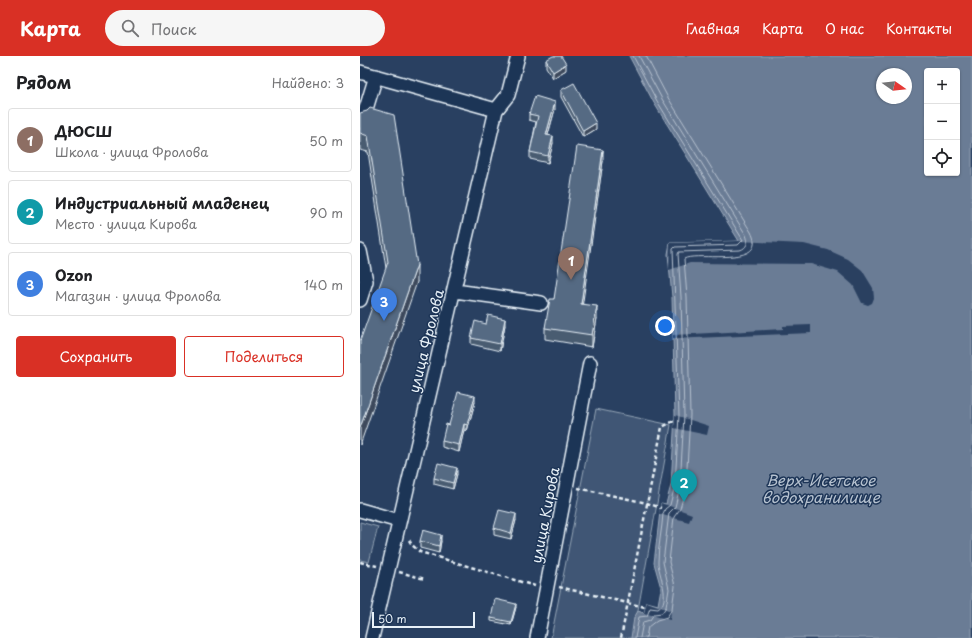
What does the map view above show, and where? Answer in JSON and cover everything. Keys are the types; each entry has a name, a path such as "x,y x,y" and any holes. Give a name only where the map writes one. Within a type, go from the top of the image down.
{"street":[{"name":"улица Фролова","path":"372,638 455,291 496,110 508,95 518,56"},
{"path":"360,72 496,110"},
{"path":"362,122 376,76"},
{"path":"360,250 366,281 360,300"},
{"path":"455,291 541,302"},
{"name":"улица Кирова","path":"538,638 551,588 590,363"},
{"path":"360,510 399,522"}],"path":[{"path":"621,638 662,427 674,421"},
{"path":"575,488 647,503 661,508"},
{"path":"399,522 412,545 420,552 551,588 628,602 645,607"},
{"path":"360,562 425,579"}],"shaded area":[{"path":"596,409 671,425 633,638 551,638"},
{"path":"360,522 378,527 369,562 360,560"}],"water":[{"name":"Верх-Исетское водохранилище","path":"629,56 972,56 972,638 631,638 634,618 638,611 644,613 647,602 658,605 661,588 654,563 661,503 666,504 671,485 675,415 672,297 668,254 670,243 739,241 654,103"}],"pier":[{"path":"739,241 804,244 828,250 848,259 862,270 873,288 874,298 872,303 868,305 862,303 853,285 838,272 811,264 690,263 669,270 670,243"},
{"path":"811,325 811,333 673,339 673,335 783,329 783,326"},
{"path":"675,415 709,426 707,435 674,428"},
{"path":"661,503 692,514 689,522 659,514"},
{"path":"647,602 671,611 670,620 644,613"}],"building":[{"path":"553,56 561,56 566,64 553,72 546,60"},
{"path":"574,83 596,123 583,131 561,90"},
{"path":"535,96 555,102 546,135 553,136 548,156 530,152 538,116 529,114"},
{"path":"370,108 394,115 417,265 360,428 360,341 388,262 368,136 360,133 360,113 367,111"},
{"path":"577,146 603,150 581,304 597,306 592,335 545,328 550,299 554,299"},
{"path":"488,315 505,319 500,344 471,338 475,321 486,324"},
{"path":"458,392 475,396 467,425 464,424 459,445 442,441 446,424 449,425"},
{"path":"438,463 457,468 453,483 434,478"},
{"path":"499,510 516,514 511,533 494,528"},
{"path":"423,530 441,535 439,546 420,541"},
{"path":"495,599 516,604 511,622 491,618"}],"place":[{"name":"ДЮСШ","path":"571,280"},
{"name":"Ozon","path":"384,321"},
{"name":"Индустриальный младенец","path":"684,502"}]}
